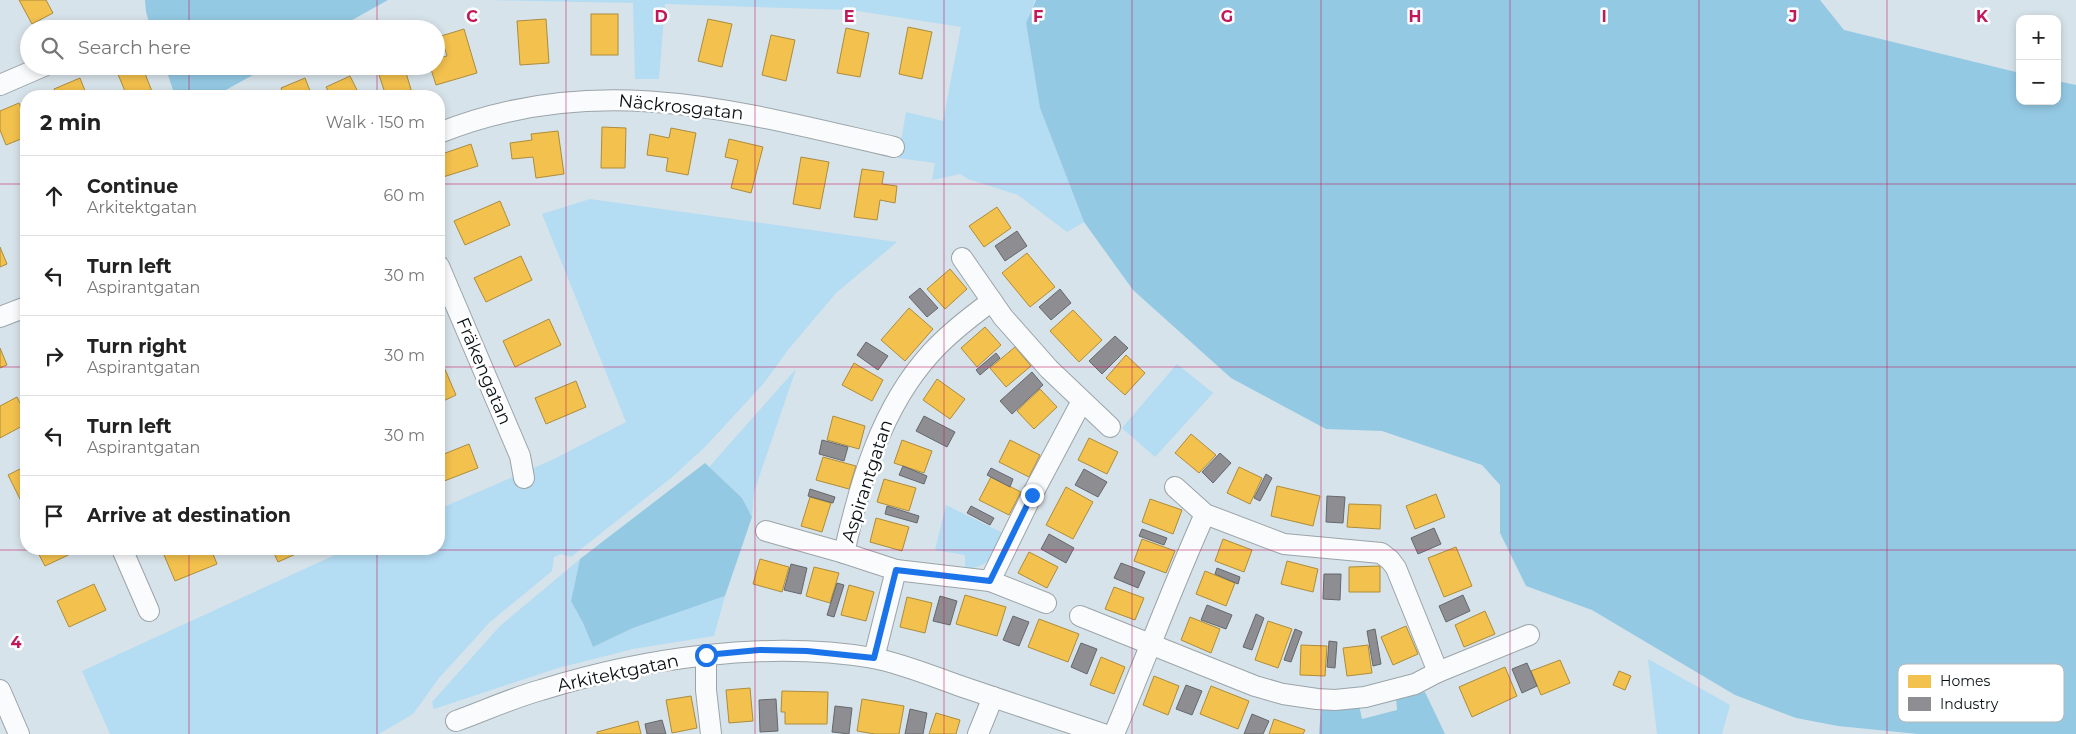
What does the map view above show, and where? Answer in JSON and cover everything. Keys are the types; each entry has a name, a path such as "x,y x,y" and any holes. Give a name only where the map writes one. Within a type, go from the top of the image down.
{"street":[{"path":"0,85 23,75"},
{"name":"Näckrosgatan","path":"445,130 459,124 537,105 582,100 643,100 708,107 787,122 894,147"},
{"path":"962,258 992,301 1050,369 1110,427"},
{"name":"Fräkengatan","path":"445,280 520,456 524,478"},
{"name":"Aspirantgatan","path":"844,553 852,515 876,444 889,413 907,381 931,352 954,330 992,301"},
{"path":"0,317 20,314"},
{"path":"990,581 1032,495 1082,401"},
{"path":"1174,487 1204,514 1284,544 1381,553 1396,568 1438,672"},
{"path":"1114,734 1204,514"},
{"name":"Aspirantgatan","path":"766,531 896,570 990,581 1046,603"},
{"path":"125,555 149,611"},
{"path":"874,658 896,570"},
{"path":"1080,616 1255,686 1283,694 1335,700 1365,697 1414,684 1438,672 1529,635"},
{"name":"Arkitektgatan","path":"456,721 541,690 617,670 706,655 759,650 807,651 874,658 1103,734"},
{"path":"706,655 706,690 711,734"},
{"path":"0,690 19,734"},
{"path":"978,734 993,697"}],"shaded area":[{"path":"145,0 388,0 352,20 148,20"},
{"path":"490,0 1035,0 1026,23 1040,108 1084,222 1067,232 1018,195 968,179 960,174 932,180 935,163 898,158 906,112 943,121 961,27 851,10 665,4 659,79 635,79 633,3"},
{"path":"1036,0 1820,0 1844,30 2016,72 2016,105 2061,105 2061,82 2076,85 2076,734 1918,734 1838,726 1796,718 1735,695 1592,610 1526,586 1500,533 1500,485 1482,465 1382,431 1326,429 1231,378 1133,290 1084,222 1040,108 1026,23"},
{"path":"168,75 253,75 226,90 173,90"},
{"path":"590,199 897,242 836,293 788,350 764,383 705,447 671,478 571,557 561,554 554,557 552,571 490,622 439,678 413,714 379,734 110,734 82,671 335,555 445,555 445,506 554,459 626,422 542,214"},
{"path":"1177,364 1213,393 1155,457 1122,428"},
{"path":"796,369 754,492 752,517 742,498 709,467"},
{"path":"705,463 742,498 752,517 725,596 633,628 593,647 571,601 580,559"},
{"path":"946,505 1005,534 994,553 980,566 965,569 965,555 935,550"},
{"path":"580,559 571,601 593,647 633,628 725,596 714,636 633,649 558,668 434,709 432,702 500,626"},
{"path":"1648,659 1730,705 1722,734 1657,734"},
{"path":"1425,692 1445,734 1319,734 1321,707 1359,705 1362,719 1397,710 1396,698"}],"building: Homes":[{"path":"19,0 46,0 53,13 40,20 30,20"},
{"path":"591,14 618,14 618,55 591,55"},
{"path":"546,19 549,63 520,65 517,21"},
{"path":"708,19 732,24 722,67 698,61"},
{"path":"908,27 932,32 922,79 899,74"},
{"path":"846,28 869,33 860,77 837,73"},
{"path":"464,29 477,73 436,85 433,75 445,75 445,57 447,56 445,35"},
{"path":"771,35 795,40 786,81 762,75"},
{"path":"118,75 146,75 151,90 125,90"},
{"path":"379,75 407,75 411,90 384,90"},
{"path":"350,76 357,90 328,90 326,87"},
{"path":"80,78 85,90 54,90"},
{"path":"305,78 310,90 282,90 281,88"},
{"path":"19,103 20,139 6,145 0,130 0,111"},
{"path":"602,127 626,128 625,168 601,168"},
{"path":"671,128 696,133 688,175 666,171 668,158 647,155 650,134 669,138"},
{"path":"558,131 564,174 536,178 533,157 512,159 510,143 532,140 531,134"},
{"path":"729,139 763,147 751,193 731,188 738,160 725,157"},
{"path":"471,144 478,166 445,176 445,153"},
{"path":"801,157 829,162 820,209 793,204"},
{"path":"862,169 884,172 882,184 897,186 895,203 880,200 877,220 854,217"},
{"path":"500,201 510,225 465,245 454,221"},
{"path":"997,207 1011,228 984,247 969,226"},
{"path":"0,247 7,264 0,267"},
{"path":"1027,253 1055,287 1030,307 1002,273"},
{"path":"521,256 532,280 486,302 474,278"},
{"path":"950,269 967,289 945,309 927,289"},
{"path":"909,308 933,329 905,361 881,340"},
{"path":"1073,310 1102,340 1079,362 1050,331"},
{"path":"549,319 561,345 515,367 503,341"},
{"path":"985,327 1001,345 977,367 961,348"},
{"path":"1015,347 1031,366 1006,387 990,368"},
{"path":"0,348 7,365 0,368"},
{"path":"1126,355 1145,373 1125,395 1106,378"},
{"path":"854,363 883,380 872,401 842,385"},
{"path":"445,369 456,395 445,400"},
{"path":"937,379 965,399 950,419 923,400"},
{"path":"576,381 586,407 546,424 535,398"},
{"path":"1040,389 1057,407 1034,429 1017,411"},
{"path":"17,397 20,403 20,427 0,438 0,406"},
{"path":"833,416 865,426 859,449 827,440"},
{"path":"1191,434 1216,455 1199,473 1175,453"},
{"path":"1089,438 1118,452 1107,474 1078,460"},
{"path":"902,440 932,451 924,473 894,463"},
{"path":"1010,440 1040,455 1029,477 999,462"},
{"path":"469,444 478,468 445,481 445,454"},
{"path":"823,457 856,466 849,489 816,480"},
{"path":"1239,467 1262,478 1250,504 1227,493"},
{"path":"20,469 20,499 8,475"},
{"path":"991,477 1021,492 1009,515 979,500"},
{"path":"884,479 916,488 909,511 877,502"},
{"path":"1277,486 1320,496 1313,526 1271,516"},
{"path":"1066,487 1093,502 1073,539 1046,525"},
{"path":"1436,494 1445,517 1415,529 1406,506"},
{"path":"810,497 831,503 822,532 801,526"},
{"path":"1150,499 1182,510 1173,534 1142,522"},
{"path":"1349,504 1381,505 1380,529 1347,527"},
{"path":"876,518 909,527 902,551 870,542"},
{"path":"1142,539 1175,551 1166,573 1134,561"},
{"path":"1223,539 1252,550 1244,572 1215,561"},
{"path":"1456,547 1472,586 1444,597 1428,558"},
{"path":"1029,552 1058,567 1047,588 1018,573"},
{"path":"39,555 68,555 45,566"},
{"path":"164,555 213,555 217,564 175,581"},
{"path":"275,555 294,555 278,562"},
{"path":"760,559 789,567 782,592 753,584"},
{"path":"1287,561 1318,569 1313,592 1281,584"},
{"path":"1380,566 1380,592 1349,592 1349,567"},
{"path":"814,567 839,573 830,603 806,596"},
{"path":"1205,571 1235,583 1226,606 1196,594"},
{"path":"94,584 106,610 69,627 57,601"},
{"path":"849,585 874,592 866,621 841,615"},
{"path":"1114,587 1144,598 1135,620 1105,609"},
{"path":"965,595 1006,607 997,636 956,624"},
{"path":"907,597 932,603 925,633 900,627"},
{"path":"1485,611 1495,634 1464,647 1455,625"},
{"path":"1190,617 1220,629 1211,653 1181,640"},
{"path":"1039,619 1079,634 1068,662 1028,647"},
{"path":"1268,621 1292,629 1278,668 1255,660"},
{"path":"1406,626 1418,654 1393,665 1381,637"},
{"path":"1301,645 1327,646 1325,676 1300,675"},
{"path":"1368,645 1372,673 1347,676 1343,648"},
{"path":"1101,657 1125,667 1114,694 1090,685"},
{"path":"1560,660 1570,683 1541,695 1531,671"},
{"path":"1505,667 1517,696 1472,717 1459,687"},
{"path":"1619,671 1631,676 1625,690 1613,685"},
{"path":"1154,676 1179,686 1168,715 1143,705"},
{"path":"1211,686 1249,701 1238,729 1200,714"},
{"path":"750,688 753,721 729,723 726,690"},
{"path":"782,691 828,692 827,724 785,724 785,712 781,712"},
{"path":"691,696 697,728 672,733 666,700"},
{"path":"862,699 904,706 899,734 875,734 857,731"},
{"path":"936,713 960,720 956,734 929,734"},
{"path":"1274,719 1305,730 1303,734 1269,734"},
{"path":"638,721 641,734 597,734 597,732"}],"building: Industry":[{"path":"1017,231 1027,246 1005,261 995,246"},
{"path":"920,288 938,308 927,317 909,297"},
{"path":"1060,289 1071,303 1051,320 1039,307"},
{"path":"1115,336 1128,348 1102,374 1089,361"},
{"path":"866,342 888,356 878,370 857,355"},
{"path":"996,353 1000,358 980,375 976,370"},
{"path":"1032,372 1043,385 1012,414 1000,401"},
{"path":"924,416 955,432 947,447 916,431"},
{"path":"822,440 848,447 844,461 819,454"},
{"path":"1220,453 1231,463 1213,483 1202,472"},
{"path":"903,466 927,476 924,484 899,475"},
{"path":"991,468 1013,479 1010,487 987,475"},
{"path":"1084,469 1107,482 1098,497 1075,485"},
{"path":"1266,474 1272,478 1260,501 1254,498"},
{"path":"810,489 835,497 833,503 808,496"},
{"path":"1327,496 1345,497 1343,523 1326,522"},
{"path":"887,506 919,516 917,523 885,514"},
{"path":"971,506 994,518 990,525 967,513"},
{"path":"1434,528 1441,544 1418,554 1411,538"},
{"path":"1142,529 1167,538 1164,545 1139,536"},
{"path":"1049,534 1074,548 1066,563 1041,549"},
{"path":"1121,563 1145,572 1138,588 1114,578"},
{"path":"791,564 807,568 801,594 784,590"},
{"path":"1217,568 1240,577 1238,584 1215,574"},
{"path":"1324,574 1341,574 1340,600 1323,599"},
{"path":"837,583 844,585 834,617 827,615"},
{"path":"1463,595 1470,611 1446,622 1439,606"},
{"path":"940,596 957,601 950,625 933,621"},
{"path":"1207,605 1232,615 1226,629 1201,620"},
{"path":"1256,614 1264,618 1252,650 1243,647"},
{"path":"1013,616 1029,622 1019,646 1003,640"},
{"path":"1295,629 1302,632 1291,662 1284,660"},
{"path":"1375,629 1381,664 1373,666 1367,631"},
{"path":"1329,641 1337,642 1335,668 1327,667"},
{"path":"1081,643 1097,649 1087,674 1071,667"},
{"path":"1527,663 1537,686 1522,693 1512,669"},
{"path":"1186,685 1202,691 1192,715 1176,709"},
{"path":"776,699 778,731 760,732 759,700"},
{"path":"835,706 852,708 849,734 832,732"},
{"path":"910,709 927,713 923,734 905,734"},
{"path":"1252,714 1269,721 1263,734 1244,734"},
{"path":"662,720 666,734 647,734 645,724"}],"route":[{"path":"706,655 759,650 807,651 874,658 896,570 990,581 1032,495"}]}
